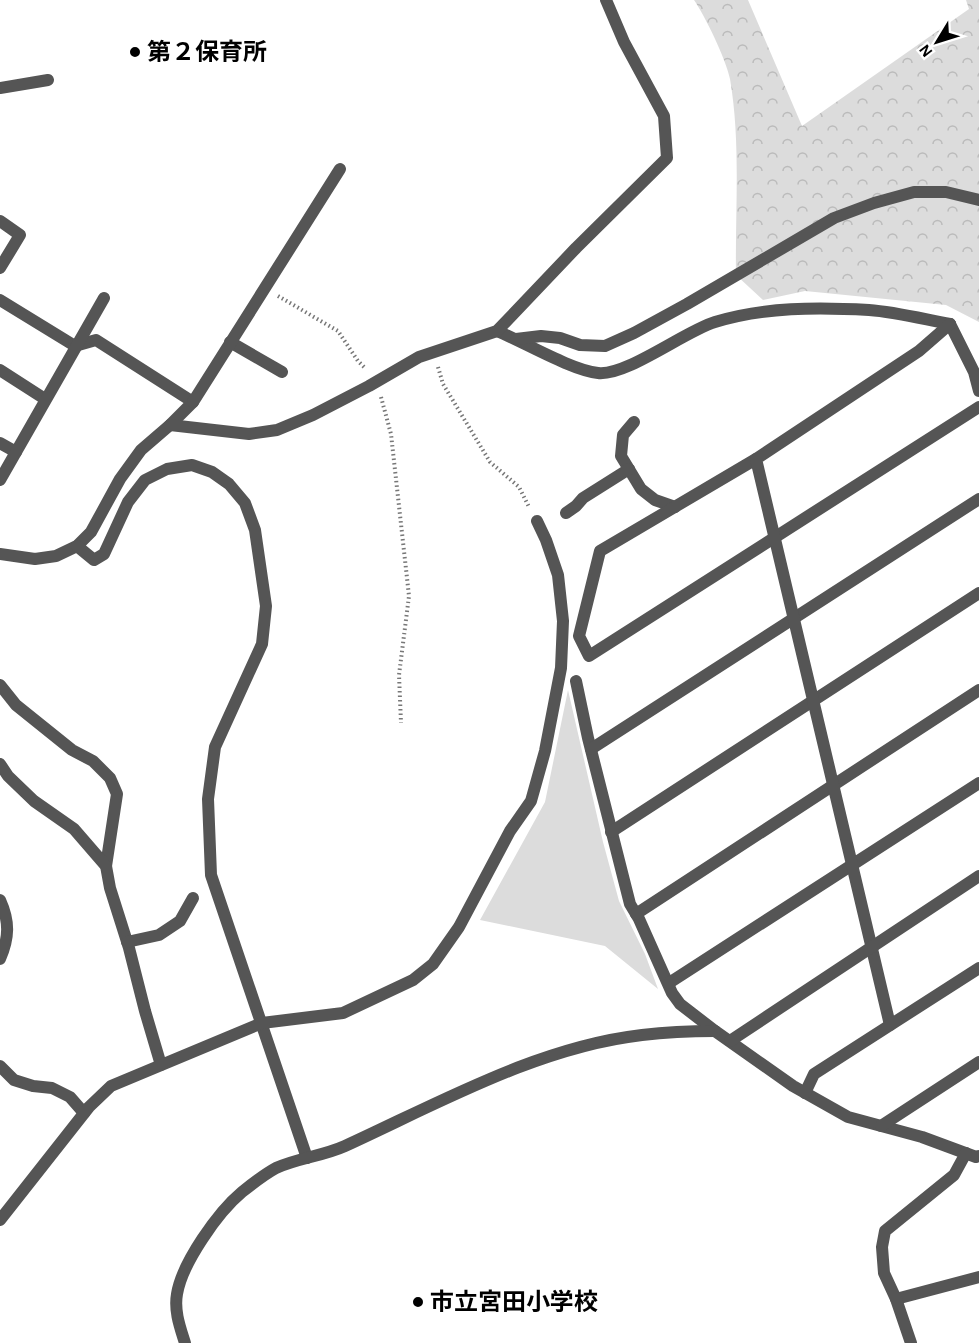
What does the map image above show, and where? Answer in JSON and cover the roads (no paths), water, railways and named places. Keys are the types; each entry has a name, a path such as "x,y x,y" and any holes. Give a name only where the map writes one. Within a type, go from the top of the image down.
{"street":[{"path":"170,425 249,434 277,430 313,415 419,357 497,331 576,248 668,158 664,116 624,42 606,0"},
{"path":"0,88 48,80"},
{"path":"0,554 35,559 56,556 77,546 91,532 120,479 141,450 193,402 340,169"},
{"path":"516,339 542,336 560,338 580,345 605,345 634,333 834,218 854,210 914,192 946,192 979,200"},
{"path":"0,221 20,235 0,268"},
{"path":"0,480 104,298"},
{"path":"0,300 75,346 96,340 193,402"},
{"path":"497,331 572,366 599,374 619,369 648,356 711,323 745,314 784,309 870,310 950,324"},
{"path":"950,324 974,372 979,391"},
{"path":"950,324 919,351 756,459 600,551 579,636 589,656 979,407"},
{"path":"230,342 282,372"},
{"path":"0,370 45,399"},
{"path":"634,422 623,435 621,456 641,489 655,500 675,507"},
{"path":"0,442 16,452"},
{"path":"756,459 890,1025"},
{"path":"77,546 94,560 104,554 128,502 145,480 167,469 192,465 212,472 229,484 245,503 255,530 266,606 262,645 215,747 208,799 211,875 307,1158"},
{"path":"566,513 583,498 629,469"},
{"path":"591,749 979,499"},
{"path":"0,1220 84,1113 111,1086 262,1023 343,1013 413,980 433,964 459,927 510,831 531,801 545,751 561,668 563,621 558,575 537,521"},
{"path":"611,832 979,593"},
{"path":"576,681 630,904 672,993 680,1004 805,1093 848,1117 922,1137 976,1157 979,1156"},
{"path":"0,685 16,705 72,750 93,761 110,778 117,794 106,866 110,888 161,1065"},
{"path":"636,914 979,690"},
{"path":"0,764 8,776 34,801 74,829 106,866"},
{"path":"669,983 979,783"},
{"path":"730,1041 979,876"},
{"path":"127,942 159,935 180,921 193,898"},
{"path":"0,900 7,922 7,942 0,959"},
{"path":"805,1093 814,1074 979,968"},
{"path":"185,1343 177,1318 177,1294 199,1244 243,1191 275,1168 342,1148 416,1112 535,1062 586,1047 640,1035 715,1031"},
{"path":"881,1126 979,1062"},
{"path":"0,1066 14,1080 33,1086 52,1088 69,1096 84,1113"},
{"path":"910,1343 896,1299 884,1273 882,1247 885,1232 954,1175 966,1153"},
{"path":"896,1299 979,1277"}],"place":[{"name":"第２保育所","path":"135,52"},
{"name":"市立宮田小学校","path":"418,1302"}]}
